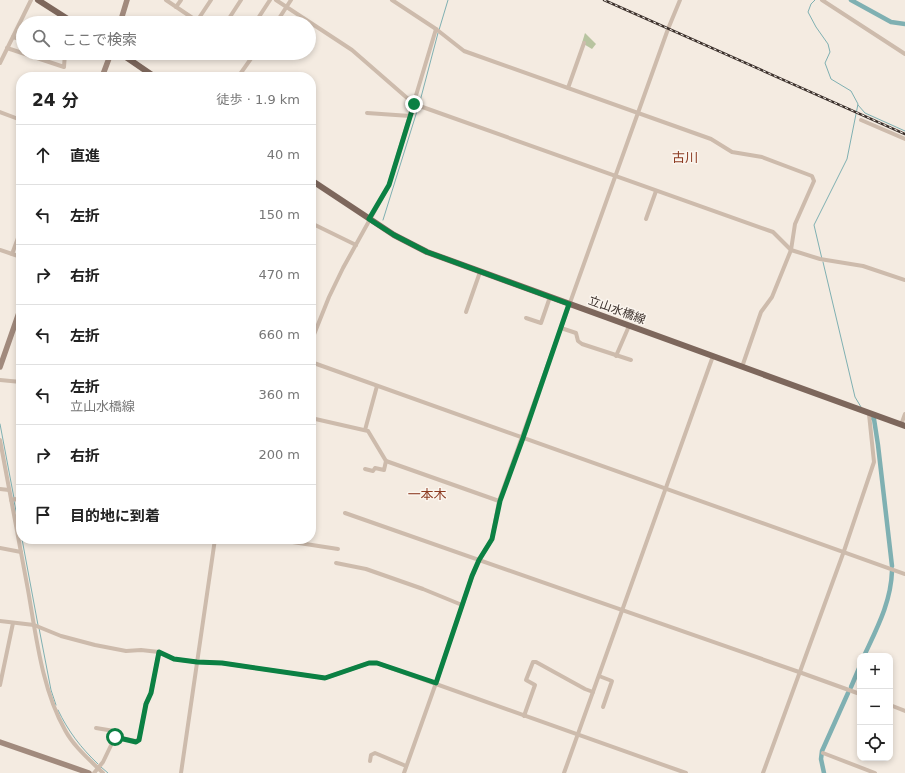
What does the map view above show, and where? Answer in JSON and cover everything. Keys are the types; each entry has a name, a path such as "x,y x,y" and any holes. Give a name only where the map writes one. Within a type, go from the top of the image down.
{"main road":[{"path":"38,0 61,16"},
{"path":"130,60 148,72"},
{"name":"立山水橋線","path":"316,183 408,243 434,254 903,426"}],"street":[{"path":"25,16 31,0"},
{"path":"122,16 127,0"},
{"path":"166,0 189,16"},
{"path":"176,7 181,0"},
{"path":"202,16 211,0"},
{"path":"231,16 241,0"},
{"path":"260,16 270,0"},
{"path":"276,0 301,16"},
{"path":"281,16 291,0"},
{"path":"392,0 436,29 464,51 711,139 732,152 762,157 812,176 814,181 795,224 790,250 772,297 761,312 742,367"},
{"path":"404,773 472,576 479,560 492,539 500,501 569,304 668,29 680,0"},
{"path":"826,1 905,54"},
{"path":"316,26 352,50 414,104 774,232 790,250 820,259 863,266 905,280"},
{"path":"316,330 329,297 369,219 389,185 436,29"},
{"path":"0,63 16,33"},
{"path":"568,88 584,43"},
{"path":"7,48 16,51"},
{"path":"45,60 64,66 64,60"},
{"path":"104,72 108,60"},
{"path":"242,72 250,60"},
{"path":"0,112 16,118"},
{"path":"367,113 410,116"},
{"path":"860,120 905,139"},
{"path":"646,219 656,191"},
{"path":"316,226 356,245"},
{"path":"12,254 16,243"},
{"path":"0,250 16,255"},
{"path":"466,312 480,272"},
{"path":"526,318 541,323 550,297"},
{"path":"0,366 16,322"},
{"path":"616,356 629,326"},
{"path":"561,328 576,333 578,341 582,344 631,360"},
{"path":"564,773 713,356"},
{"path":"316,364 905,574"},
{"path":"0,380 16,382"},
{"path":"365,430 377,386"},
{"path":"763,773 844,551 874,462 869,414"},
{"path":"903,426 905,414"},
{"path":"316,419 368,431 386,461 500,501"},
{"path":"0,440 16,526"},
{"path":"365,469 374,471 375,468 384,470 386,461"},
{"path":"0,489 9,490"},
{"path":"11,500 16,500"},
{"path":"345,513 857,693"},
{"path":"19,544 34,625 52,703 65,731 103,773"},
{"path":"181,773 213,544"},
{"path":"306,544 338,549"},
{"path":"0,548 21,552"},
{"path":"336,563 366,569 423,589 462,606"},
{"path":"0,621 34,625 61,636 126,651 141,650 159,652 174,659 222,663 325,678 369,663 377,663 686,773"},
{"path":"0,686 13,623"},
{"path":"115,737 136,742 139,740 146,704 151,693 159,652"},
{"path":"524,716 535,685 526,680 533,662 536,662 593,692"},
{"path":"599,676 612,681 602,707"},
{"path":"893,706 905,711"},
{"path":"94,773 103,762 115,737 114,731 96,728"},
{"path":"0,742 89,773"},
{"path":"823,753 875,773"},
{"path":"370,761 371,755 374,754 406,766"}],"green space":[{"path":"585,33 596,44 592,49 582,43"}],"waterway":[{"path":"439,30 448,0"},
{"path":"815,0 811,4 808,12 828,44 830,52 825,63 831,79 851,91 858,104 847,159 814,225 822,259"},
{"path":"851,0 891,22 905,24"},
{"path":"419,105 438,33"},
{"path":"858,105 865,113 905,131"},
{"path":"383,220 418,108"},
{"path":"823,262 855,397 861,407"},
{"path":"872,418 874,419 878,445 892,566"},
{"path":"0,424 14,498"},
{"path":"14,501 16,511"},
{"path":"23,544 38,625"},
{"path":"865,653 886,604 892,571"},
{"path":"39,628 51,690 56,705"},
{"path":"851,687 857,673"},
{"path":"824,773 821,759 822,751 848,693"},
{"path":"58,710 75,739 98,764"},
{"path":"101,767 108,773"}],"railway":[{"path":"604,0 905,134"}],"district":[{"name":"古川","path":"685,157"},
{"name":"一本木","path":"427,494"}],"route":[{"path":"115,737 136,742 139,740 146,704 151,693 159,652 174,659 222,663 325,678 361,667 369,663 377,663 436,683 472,576 479,560 492,539 500,501 569,304 427,252 408,243 369,219 389,185 414,104"}]}
